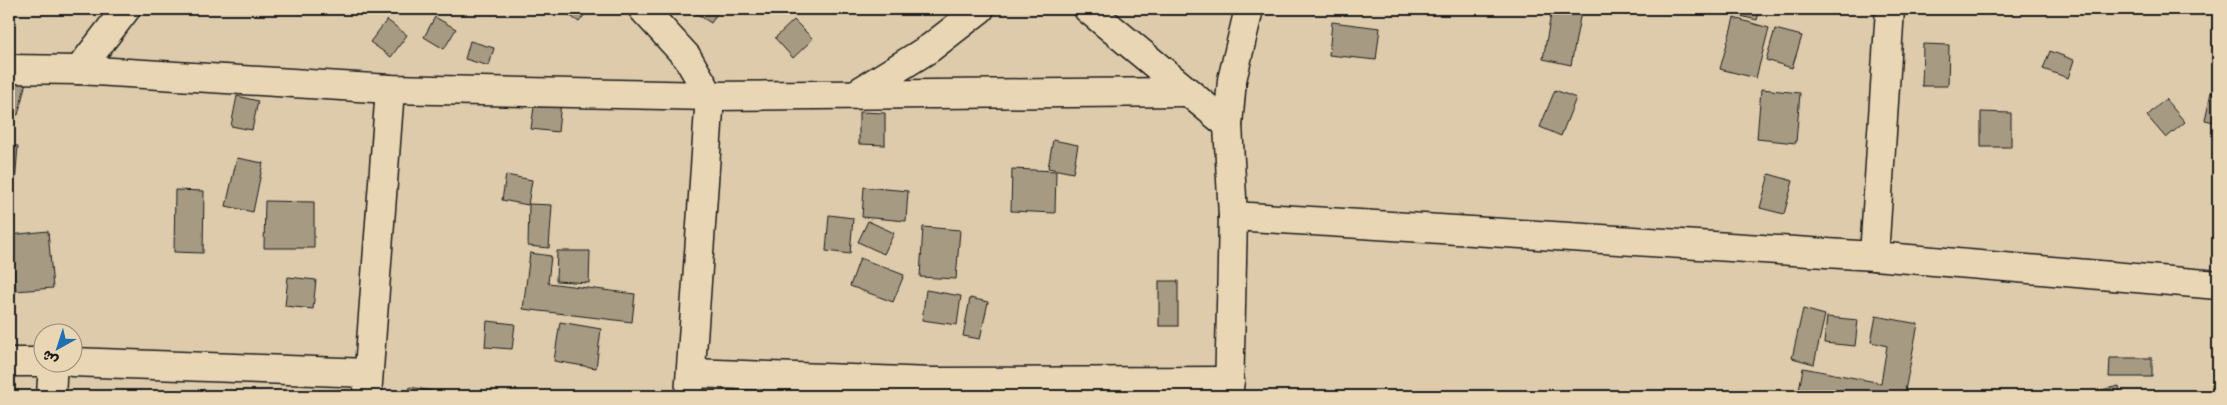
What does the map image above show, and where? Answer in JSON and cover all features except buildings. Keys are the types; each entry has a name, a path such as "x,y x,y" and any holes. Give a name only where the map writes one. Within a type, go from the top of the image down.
{"street":[{"path":"79,70 126,9"},
{"path":"643,9 686,57 710,96 690,385 931,389 1230,389 1233,216 1228,125 1232,80 1249,9"},
{"path":"856,94 930,48 980,9"},
{"path":"1088,9 1228,125"},
{"path":"1874,256 1890,9"},
{"path":"9,69 79,70 390,89 710,96 1187,92"},
{"path":"82,363 368,384 390,89"},
{"path":"1233,216 1874,256 2218,285"},
{"path":"9,362 32,362"},
{"path":"51,396 52,372"}]}
